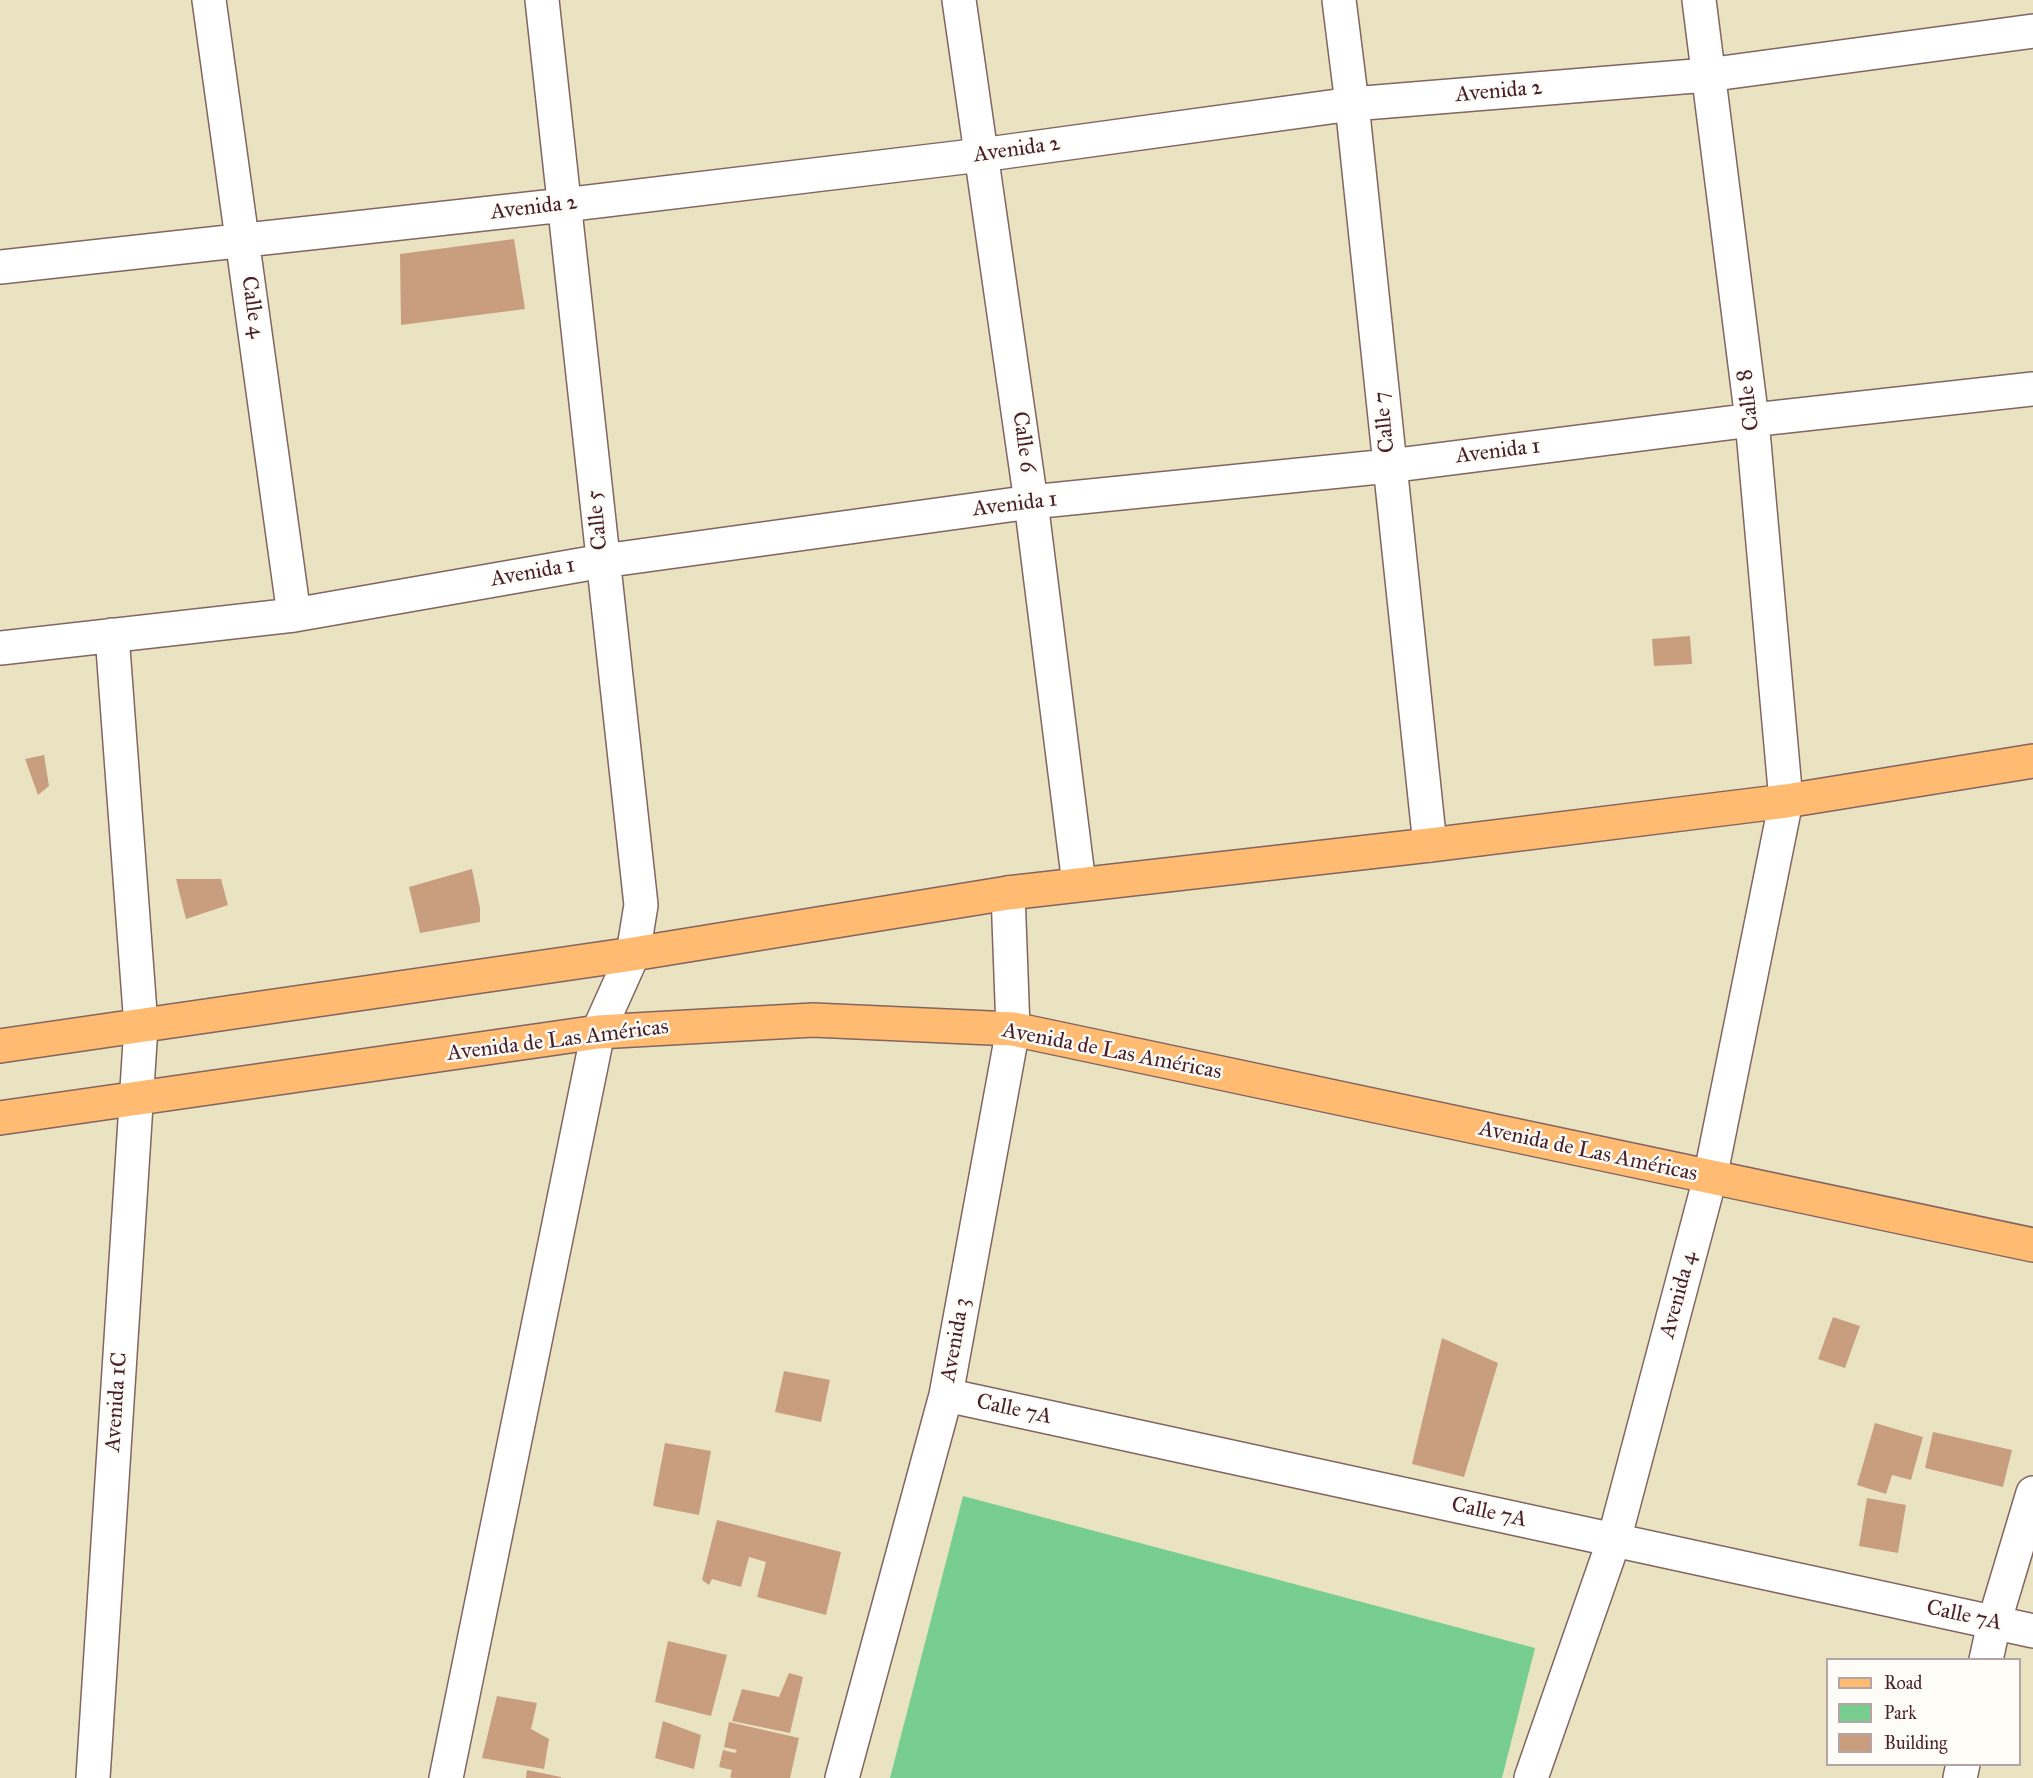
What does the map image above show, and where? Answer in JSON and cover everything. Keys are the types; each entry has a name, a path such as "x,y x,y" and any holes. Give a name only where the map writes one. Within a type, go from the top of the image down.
{"main road":[{"path":"0,1046 633,954 1008,893 1430,845 1786,801 2033,761"},
{"name":"Avenida de Las Américas","path":"0,1118 598,1032 813,1020 1013,1029 2033,1245"}],"street":[{"name":"Calle 4","path":"208,0 294,615"},
{"name":"Calle 5","path":"446,1778 598,1032 633,954 641,905 542,0"},
{"name":"Calle 6","path":"959,0 1031,502 1079,884"},
{"name":"Calle 7","path":"1339,0 1430,845"},
{"name":"Calle 8","path":"1699,0 1752,420 1786,801"},
{"name":"Avenida 2","path":"0,267 564,205 981,155 1352,104 1707,75 2033,31"},
{"name":"Avenida 1","path":"0,648 294,615 603,561 1031,502 1389,466 1752,420 2033,389"},
{"name":"Avenida 1C","path":"93,1778 141,1026 112,635"},
{"name":"Avenida 4","path":"1531,1778 1614,1540 1710,1178 1786,801"},
{"name":"Avenida 3","path":"842,1778 945,1395 1013,1029 1008,893"},
{"name":"Calle 7A","path":"945,1395 2033,1631"},
{"path":"1986,1658 1994,1623 2033,1493"}],"green space":[{"path":"963,1496 1535,1648 1502,1778 890,1778"}],"building":[{"path":"514,239 525,309 401,325 400,254"},
{"path":"1690,636 1692,664 1654,666 1652,639"},
{"path":"44,755 49,786 38,795 25,759"},
{"path":"472,869 480,908 480,922 420,933 409,887"},
{"path":"176,879 221,879 228,905 186,919"},
{"path":"1833,1317 1860,1326 1845,1368 1818,1359"},
{"path":"1442,1338 1498,1363 1464,1477 1412,1464"},
{"path":"784,1371 830,1380 821,1422 775,1412"},
{"path":"1875,1423 1923,1437 1911,1480 1892,1475 1886,1494 1857,1485"},
{"path":"1933,1432 2012,1450 2003,1487 1925,1468"},
{"path":"665,1443 711,1451 699,1515 653,1506"},
{"path":"1867,1498 1906,1505 1898,1553 1859,1546"},
{"path":"717,1520 841,1552 826,1615 757,1597 766,1562 749,1557 741,1587 712,1579 709,1585 702,1580"},
{"path":"668,1641 727,1655 711,1716 655,1702"},
{"path":"789,1673 803,1677 790,1733 732,1721 742,1689 779,1697"},
{"path":"497,1696 537,1703 531,1729 549,1739 544,1769 482,1758"},
{"path":"663,1721 701,1735 694,1769 655,1758"},
{"path":"729,1722 799,1738 790,1778 733,1778 730,1777 732,1770 719,1767 723,1750 735,1753 737,1750 724,1747"},
{"path":"527,1770 561,1777 561,1778 526,1778"}]}
